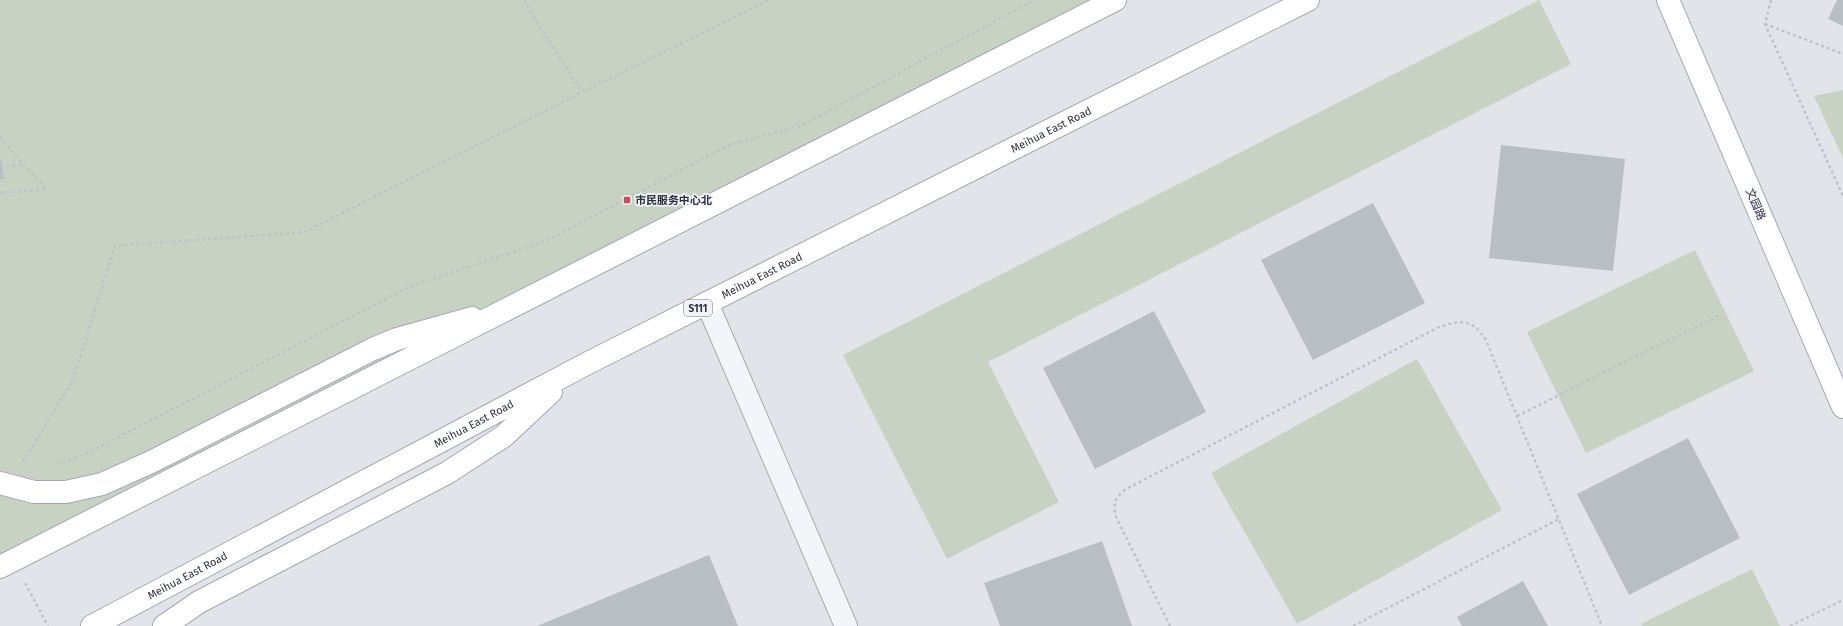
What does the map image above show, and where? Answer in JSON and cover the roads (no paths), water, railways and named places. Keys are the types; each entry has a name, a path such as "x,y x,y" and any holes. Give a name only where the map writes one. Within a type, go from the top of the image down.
{"main road":[{"path":"0,567 1115,0"},
{"name":"Meihua East Road","path":"92,626 588,363 1308,0"},
{"name":"文园路","path":"1668,0 1843,407"},
{"path":"0,483 34,492 66,492 102,484 151,462 373,349 397,339 478,316 526,300"},
{"path":"164,626 199,602 447,473 504,436 552,391 588,363"}],"street":[{"path":"707,303 846,626"}],"place":[{"name":"市民服务中心北","path":"627,200"}]}
